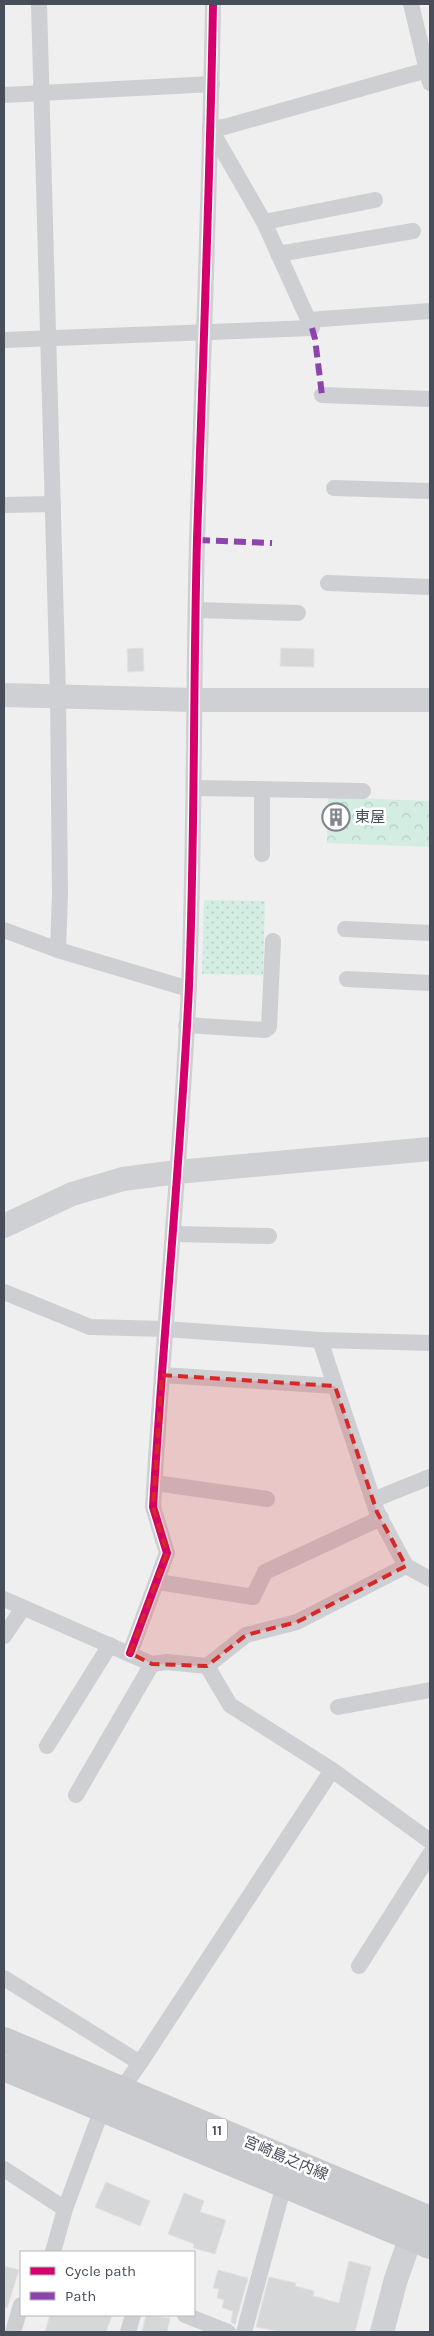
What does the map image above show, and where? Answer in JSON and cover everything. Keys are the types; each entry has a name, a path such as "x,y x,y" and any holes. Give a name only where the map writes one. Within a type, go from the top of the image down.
{"main road":[{"name":"宮崎島之内線","path":"4,2040 121,2090 423,2229"},
{"name":"宮崎島之内線","path":"4,2068 284,2186 423,2229"}],"street":[{"path":"39,4 58,695 60,894 58,950"},
{"path":"130,1653 158,1582 167,1553 153,1507 173,1234 188,989 195,788 196,610 213,4"},
{"path":"210,128 224,128 428,76 410,4"},
{"path":"4,95 212,84"},
{"path":"4,340 312,328 264,222 210,128"},
{"path":"264,222 375,200"},
{"path":"278,254 413,231"},
{"path":"308,320 430,311"},
{"path":"322,395 430,399"},
{"path":"334,488 430,491"},
{"path":"4,505 53,504"},
{"path":"328,584 430,587"},
{"path":"196,610 298,613"},
{"path":"4,695 194,700 430,700"},
{"path":"195,788 363,791"},
{"path":"262,789 262,854"},
{"path":"345,929 430,933"},
{"path":"4,930 58,950 188,989"},
{"path":"186,1025 265,1030 269,1027 273,941"},
{"path":"347,979 430,983"},
{"path":"4,1226 72,1194 123,1179 177,1172 430,1149"},
{"path":"173,1234 269,1236"},
{"path":"4,1292 90,1327 320,1340 430,1343"},
{"path":"320,1340 373,1500 381,1518 406,1566 430,1580"},
{"path":"162,1375 335,1386"},
{"path":"373,1500 430,1476"},
{"path":"155,1483 267,1499"},
{"path":"158,1582 253,1597 265,1572 381,1518"},
{"path":"4,1599 152,1664 167,1662 207,1666 246,1634 297,1622 406,1566"},
{"path":"4,1636 23,1608"},
{"path":"47,1746 110,1645"},
{"path":"76,1795 152,1664"},
{"path":"207,1666 230,1705 332,1770 430,1841"},
{"path":"338,1707 430,1690"},
{"path":"53,2251 65,2209 102,2109 121,2090 140,2064 332,1770"},
{"path":"359,1966 430,1854"},
{"path":"4,1978 140,2064"},
{"path":"4,2169 65,2209"},
{"path":"244,2332 284,2186"},
{"path":"382,2332 396,2280 423,2229"},
{"path":"13,2332 20,2308"},
{"path":"128,2332 133,2316"},
{"path":"188,2316 228,2332"}],"highlighted area":[{"path":"162,1375 335,1386 377,1512 406,1566 297,1622 246,1635 207,1666 152,1664 130,1653 167,1553 153,1507"}],"green space":[{"path":"328,797 430,801 430,847 327,843"},
{"path":"204,900 265,901 263,975 202,974"}],"building":[{"path":"143,648 144,671 128,672 127,649"},
{"path":"281,648 314,649 314,667 280,666"},
{"path":"106,2182 150,2201 140,2226 95,2207"},
{"path":"184,2193 204,2201 200,2212 226,2220 215,2254 193,2248 194,2244 168,2234"},
{"path":"349,2261 371,2267 355,2332 281,2332 256,2327 269,2277 296,2283 295,2286 314,2291 313,2296 339,2303"},
{"path":"4,2266 19,2270 7,2308 4,2307"},
{"path":"218,2270 248,2278 235,2325 231,2322 233,2311 222,2308 224,2300 217,2298 219,2289 213,2288"},
{"path":"50,2316 112,2316 106,2332 45,2332"},
{"path":"146,2316 170,2318 167,2332 142,2332"}],"marked path":[{"path":"312,328 322,395"},
{"path":"198,540 272,543"}],"cycle path":[{"path":"130,1653 167,1553 153,1507 189,986 197,540 213,4"}],"place":[{"name":"東屋","path":"336,817"}]}
